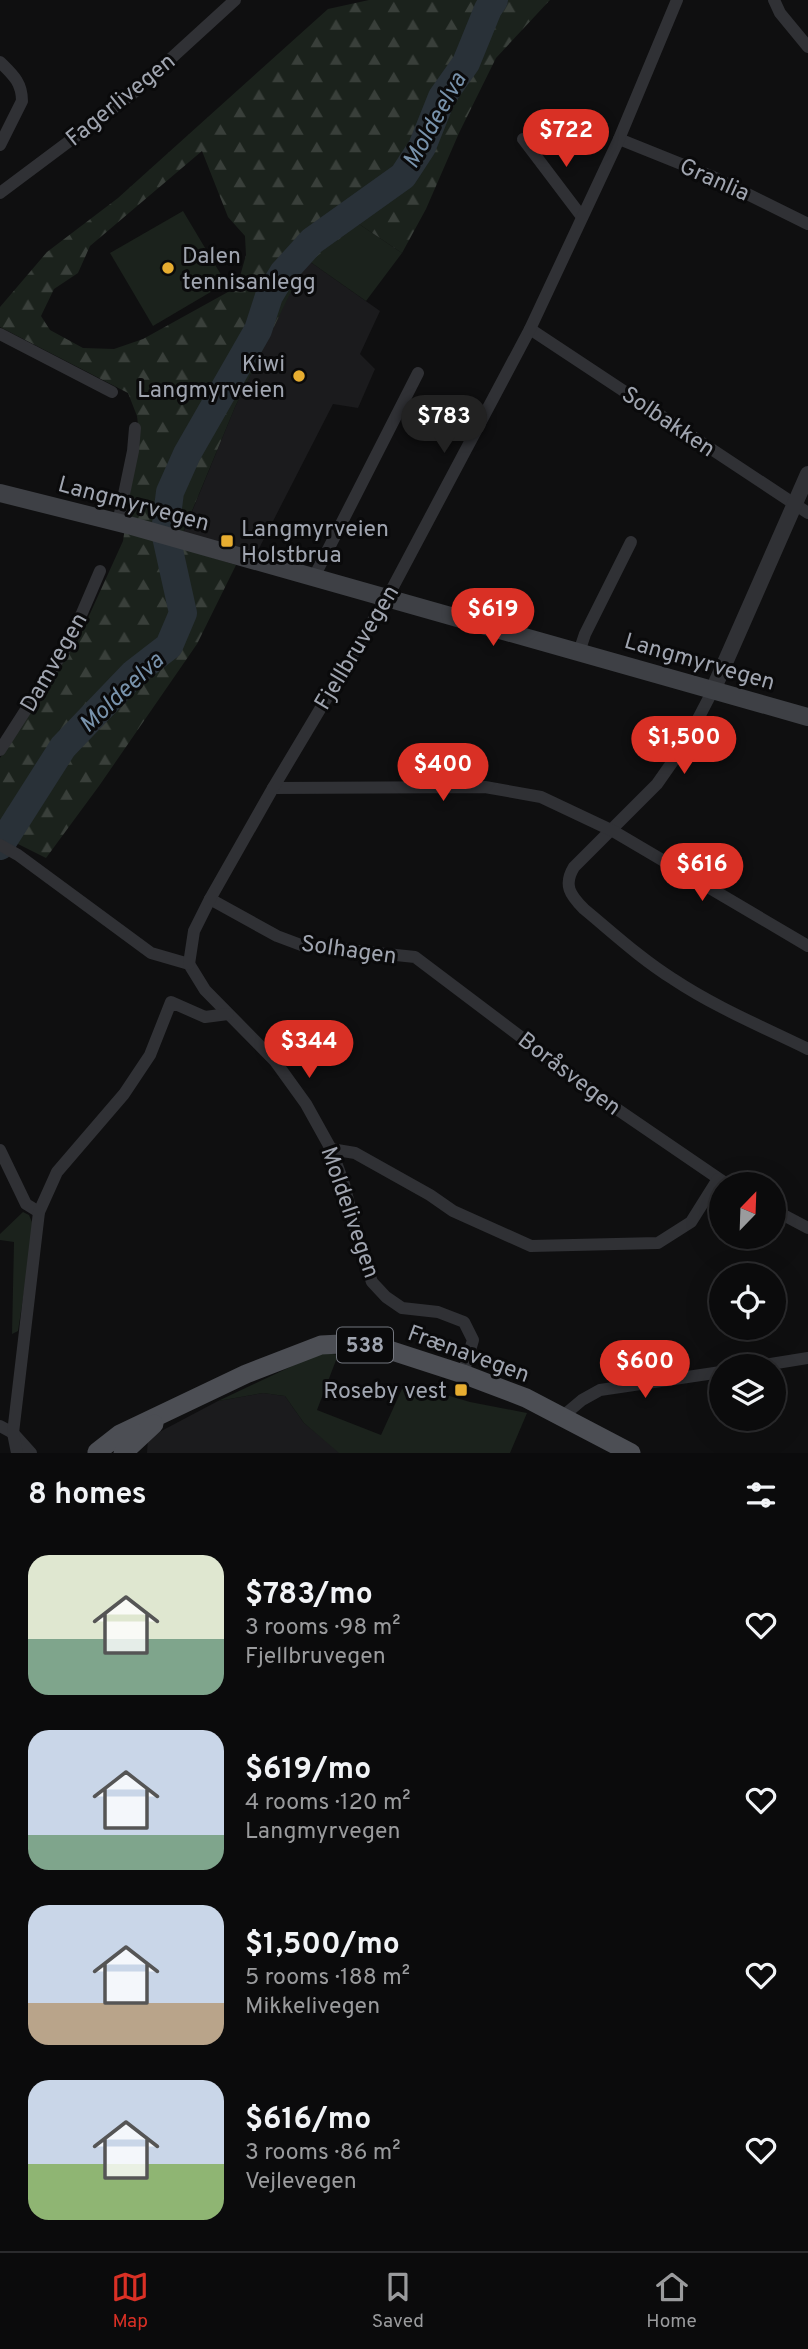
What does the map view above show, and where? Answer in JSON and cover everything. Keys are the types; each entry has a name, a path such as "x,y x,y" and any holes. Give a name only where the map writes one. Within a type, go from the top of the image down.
{"main road":[{"name":"Langmyrvegen","path":"0,493 125,524 808,717"},
{"name":"Frænavegen","path":"99,1453 120,1434 246,1374 321,1345 360,1343 463,1374 526,1398 631,1453"},
{"name":"Frænavegen","path":"123,1453 167,1411"},
{"path":"92,1453 99,1453"}],"street":[{"name":"Fagerlivegen","path":"0,193 131,95 235,0"},
{"name":"Fjellbruvegen","path":"189,964 194,931 210,899 386,598 530,329 619,139 677,0"},
{"path":"774,0 780,13 808,47"},
{"path":"0,62 21,86 22,101 0,145"},
{"path":"523,139 582,217"},
{"name":"Granlia","path":"619,139 711,176 808,225"},
{"name":"Solbakken","path":"530,329 801,509"},
{"path":"0,334 112,392"},
{"path":"314,577 418,373"},
{"path":"125,524 135,428"},
{"path":"808,474 801,509 713,690 673,763 657,784 574,867 569,874 568,888 575,900 642,958 718,1005 808,1049"},
{"path":"579,652 585,634 631,542"},
{"name":"Damvegen","path":"0,750 70,641 100,571"},
{"path":"273,788 485,787 541,797 612,831 808,946"},
{"path":"0,845 151,953 189,964"},
{"name":"Solhagen","path":"210,899 277,936 301,944 415,957"},
{"name":"Boråsvegen","path":"415,957 611,1105 709,1172"},
{"name":"Moldelivegen","path":"189,964 205,990 275,1061 306,1104 331,1149 344,1184 372,1282 386,1297 402,1308 438,1312 464,1322 473,1340 463,1374"},
{"path":"17,1453 13,1433 39,1212 57,1172 124,1094 150,1055 171,1002 205,1017 228,1014"},
{"path":"331,1149 355,1153 453,1211 531,1246 658,1244 691,1222 709,1200"},
{"path":"0,1150 26,1204 39,1212"},
{"path":"786,1216 808,1228"},
{"path":"786,1362 808,1358"},
{"path":"563,1416 582,1400 600,1390 709,1373"},
{"path":"0,1426 13,1433 31,1453"}],"shaded area":[{"path":"309,261 380,311 360,354 375,369 358,408 333,404 249,568 177,548 235,407 303,266"},
{"path":"263,1393 285,1396 304,1423 341,1453 147,1453 148,1438 218,1401"}],"green space":[{"path":"369,0 550,0 496,58 426,209 402,253 359,224 303,267 235,407 177,547 236,565 197,644 46,858 0,835 0,758 78,640 123,541 139,433 137,416 128,393 0,327 0,307 47,252 118,198 328,9","holes":["202,151 228,217 245,236 246,255 237,287 143,339 114,349 83,348 50,330 41,316 54,289 78,273 90,246"]},
{"name":"Dalen tennisanlegg","path":"183,211 226,283 153,326 110,253"},
{"path":"359,224 402,253 366,301 309,261"},
{"path":"23,1212 29,1215 34,1227 18,1331 12,1334 14,1242 0,1240 0,1234"},
{"path":"322,1352 338,1355 317,1410 381,1435 402,1389 423,1397 426,1389 470,1402 527,1413 510,1453 339,1453 304,1423 285,1396 263,1393 218,1401"}],"waterway":[{"name":"Moldeelva","path":"0,846 63,747 134,673 169,646 183,613 165,532 170,492 187,454 258,330 269,296 283,273 312,241 403,176 422,147 442,97 466,63 494,0"}],"place":[{"name":"Dalen tennisanlegg","path":"168,268"},
{"name":"Kiwi Langmyrveien","path":"299,376"},
{"name":"Langmyrveien Holstbrua","path":"227,541"},
{"name":"Roseby vest","path":"461,1390"}]}
